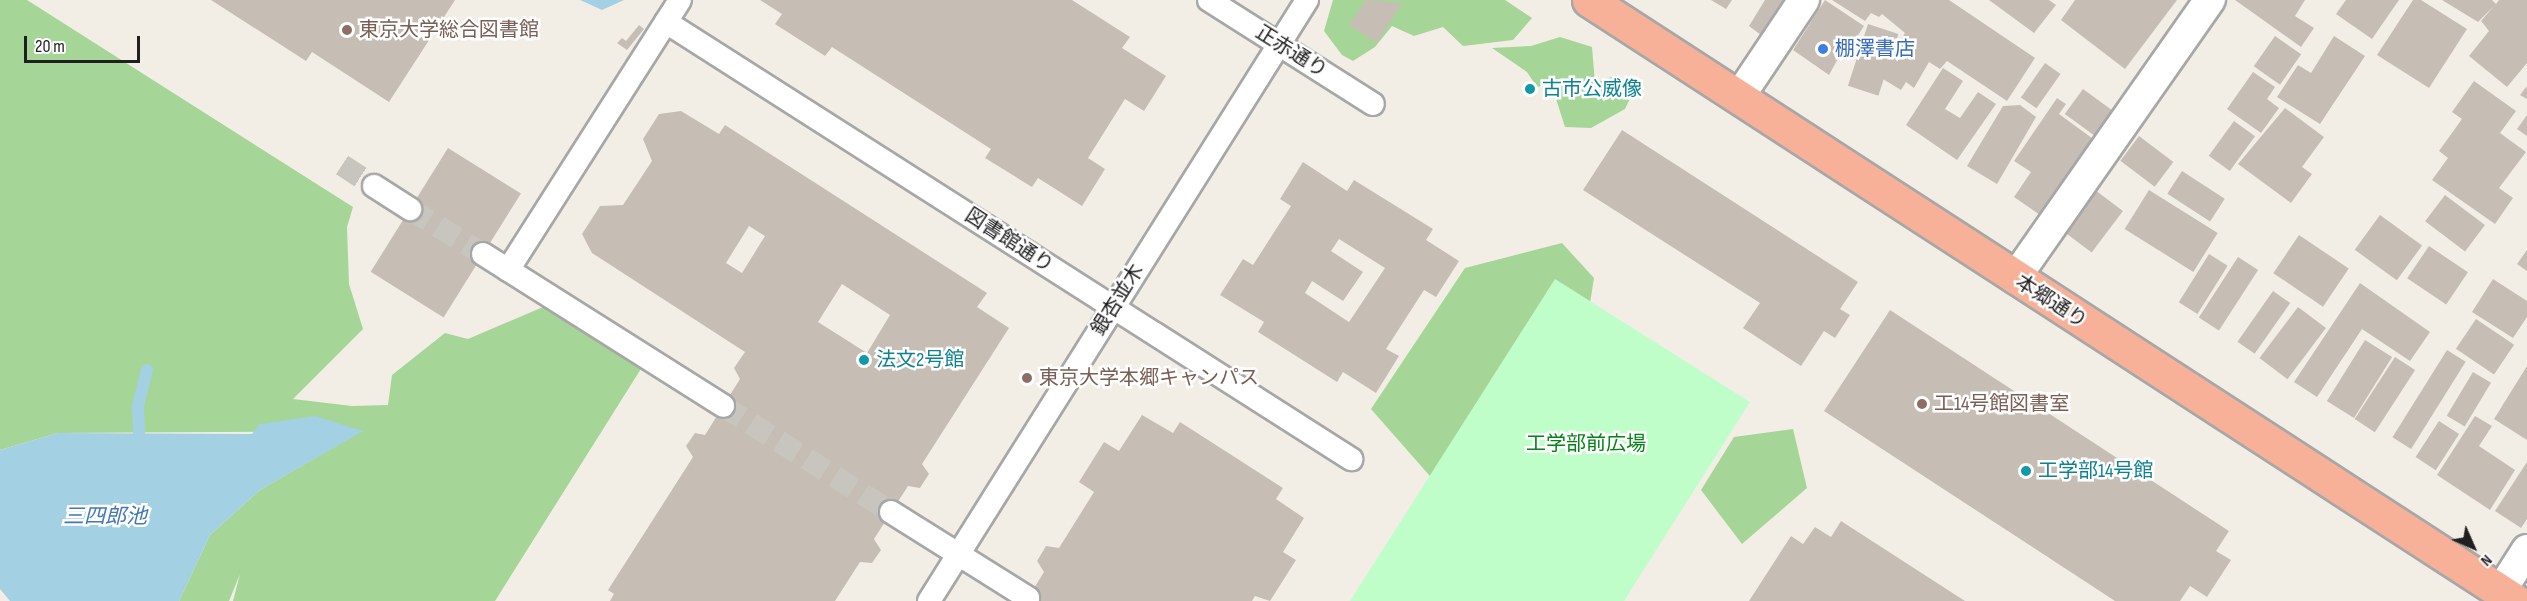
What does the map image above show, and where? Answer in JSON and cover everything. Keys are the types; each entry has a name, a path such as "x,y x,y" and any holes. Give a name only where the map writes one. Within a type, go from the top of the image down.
{"highway":[{"name":"本郷通り","path":"1589,0 2508,596"}],"street":[{"path":"508,270 680,0"},
{"name":"正赤通り","path":"1209,0 1373,104"},
{"name":"銀杏並木","path":"929,601 1307,0"},
{"path":"1739,97 1804,0"},
{"path":"2015,278 2210,0"},
{"name":"図書館通り","path":"666,22 1351,459"},
{"path":"374,186 410,209"},
{"path":"483,254 723,406"},
{"path":"891,512 1028,598"},
{"path":"2508,596 2527,550"}],"green space":[{"path":"0,0 27,0 353,207 347,227 349,284 363,329 293,399 352,406 388,405 392,375 445,333 468,339 550,304 644,364 495,601 233,601 240,574 229,601 179,601 210,535 260,490 362,431 58,433 0,450"},
{"path":"1333,0 1505,0 1532,18 1513,40 1463,46 1443,27 1414,36 1392,26 1375,47 1353,61 1342,55 1324,31"},
{"path":"1560,37 1592,47 1595,83 1617,75 1635,88 1625,109 1591,128 1565,127 1551,83 1537,87 1527,72 1492,48 1531,46"},
{"path":"1562,243 1594,278 1585,335 1436,483 1371,409 1465,268"},
{"name":"工学部前広場","path":"1555,279 1750,402 1624,601 1350,601"},
{"path":"1793,429 1807,488 1742,544 1701,490 1734,437"}],"water":[{"path":"580,0 624,0 602,10"},
{"name":"三四郎池","path":"315,416 363,431 260,490 210,535 179,601 10,601 0,589 0,450 58,433 252,434 260,424"}],"building":[{"name":"東京大学総合図書館","path":"211,0 455,0 389,102 312,52 306,61"},
{"path":"760,0 1072,0 1130,37 1122,48 1166,76 1144,111 1125,99 1088,158 1105,169 1082,206 1038,178 1032,187 985,158 991,149 832,47 825,56 775,24 782,14"},
{"path":"1366,0 1402,3 1377,43 1349,25"},
{"path":"1711,0 1732,0 1726,9"},
{"path":"1765,0 1790,0 1765,38 1749,26"},
{"path":"1825,0 1864,26 1855,40 1850,37 1829,75 1793,50"},
{"path":"1832,0 1949,0 2035,58 2007,101 1947,61 1940,69 1929,62 1914,88 1906,82 1901,90 1878,76 1905,33 1882,14 1879,17 1871,13 1865,21"},
{"path":"1989,0 2049,0 2056,5 2034,33"},
{"path":"2075,0 2177,0 2125,69 2061,20"},
{"path":"2235,0 2305,0 2295,16 2314,28 2301,47"},
{"path":"2346,0 2399,0 2372,39 2336,14"},
{"path":"2413,0 2421,0 2467,29 2429,88 2377,55"},
{"path":"2442,0 2492,0 2496,4 2499,0 2527,0 2527,63 2507,87 2469,56 2489,31 2481,21 2494,6 2478,22"},
{"path":"1868,24 1898,34 1878,96 1848,86"},
{"path":"639,25 644,29 627,50 617,43 622,38 626,41"},
{"path":"2275,36 2301,54 2280,85 2254,66"},
{"path":"2334,36 2365,56 2320,124 2277,97 2298,65 2311,73"},
{"path":"2045,63 2061,74 2036,108 2021,97"},
{"path":"1943,68 1963,81 1945,109 1960,118 1978,92 1996,104 1957,160 1906,125"},
{"path":"2253,72 2275,87 2267,99 2279,108 2261,133 2227,109"},
{"path":"2474,81 2516,111 2500,133 2526,152 2499,188 2513,198 2495,224 2432,180 2448,158 2439,151 2462,119 2452,112"},
{"path":"2527,86 2527,99 2520,95"},
{"path":"2083,89 2115,112 2096,137 2065,114"},
{"path":"2057,98 2066,104 2059,114 2100,144 2046,219 2014,197 2031,172 2014,161"},
{"path":"2020,105 2036,117 1997,184 1967,166 2003,106"},
{"path":"2285,108 2324,137 2302,167 2312,174 2291,203 2238,164"},
{"name":"法文2号館","path":"681,111 719,134 725,125 987,293 977,307 1009,328 922,464 929,474 920,488 908,486 874,539 881,550 872,563 860,562 835,601 610,601 614,594 608,590 693,457 686,446 695,433 705,435 740,379 734,368 745,352 592,253 582,234 600,206 623,205 652,161 643,139 659,114","holes":["749,226 765,236 742,273 726,263","842,284 890,315 867,353 818,322"]},
{"path":"2527,115 2527,136 2517,129"},
{"path":"2234,121 2255,136 2230,171 2209,156"},
{"path":"1622,130 1858,282 1840,309 1850,315 1835,338 1824,331 1801,366 1743,328 1760,303 1583,190"},
{"path":"2139,136 2173,162 2155,187 2120,161"},
{"path":"448,148 521,194 444,317 371,272"},
{"path":"1303,162 1347,191 1354,180 1433,229 1426,240 1459,261 1436,297 1424,290 1386,349 1399,356 1376,393 1343,372 1337,382 1258,332 1264,322 1220,295 1243,259 1253,265 1291,206 1280,199","holes":["1339,239 1385,268 1349,322 1305,293 1312,281 1343,301 1363,272 1331,251"]},
{"path":"2182,171 2225,199 2210,221 2167,194"},
{"path":"2095,190 2123,211 2092,253 2064,232"},
{"path":"2149,190 2218,233 2193,272 2125,229"},
{"path":"2445,195 2485,225 2465,251 2425,221"},
{"path":"2380,215 2422,246 2397,280 2355,250"},
{"path":"2299,235 2349,269 2323,307 2273,273"},
{"path":"2429,246 2468,272 2446,305 2407,278"},
{"path":"2527,250 2527,271 2517,264"},
{"path":"2209,254 2228,266 2197,314 2179,302"},
{"path":"2238,257 2258,270 2219,330 2199,317"},
{"path":"2493,279 2527,301 2527,317 2513,338 2472,312"},
{"path":"2360,283 2430,332 2410,361 2362,329 2317,397 2294,382"},
{"path":"2273,291 2290,303 2255,354 2237,342"},
{"path":"2298,307 2326,328 2287,379 2259,358"},
{"name":"工学部14号館","path":"1890,310 2229,531 2216,551 2231,560 2207,597 2190,586 2180,601 2115,601 1824,411"},
{"path":"2476,319 2514,345 2494,375 2456,349"},
{"path":"2365,340 2392,357 2354,418 2327,401"},
{"path":"2447,350 2466,362 2411,449 2392,437"},
{"path":"2395,357 2415,370 2375,432 2355,419"},
{"path":"2527,366 2527,440 2494,419"},
{"path":"2473,372 2491,383 2465,427 2447,416"},
{"path":"1142,415 1173,433 1180,422 1283,488 1276,499 1304,518 1283,552 1296,560 1270,601 1255,596 1252,601 1026,601 1044,572 1037,561 1046,546 1059,548 1094,492 1079,482 1104,442 1119,451"},
{"path":"2475,416 2492,426 2479,446 2515,470 2490,510 2437,475"},
{"path":"2439,421 2459,434 2436,470 2416,457"},
{"path":"2527,462 2527,519 2521,528 2495,511"},
{"path":"1841,521 1965,601 1749,601 1791,536 1803,544 1815,527 1831,537"}],"waterway":[{"path":"139,433 138,406 147,370"}],"tunnel":[{"path":"342,165 374,186"},
{"path":"410,209 483,254"},
{"path":"723,406 891,512"}],"place":[{"name":"東京大学総合図書館","path":"347,30"},
{"name":"棚澤書店","path":"1823,49"},
{"name":"古市公威像","path":"1530,89"},
{"name":"法文2号館","path":"864,360"},
{"name":"東京大学本郷キャンパス","path":"1027,378"},
{"name":"工14号館図書室","path":"1922,404"},
{"name":"工学部14号館","path":"2026,471"}]}
